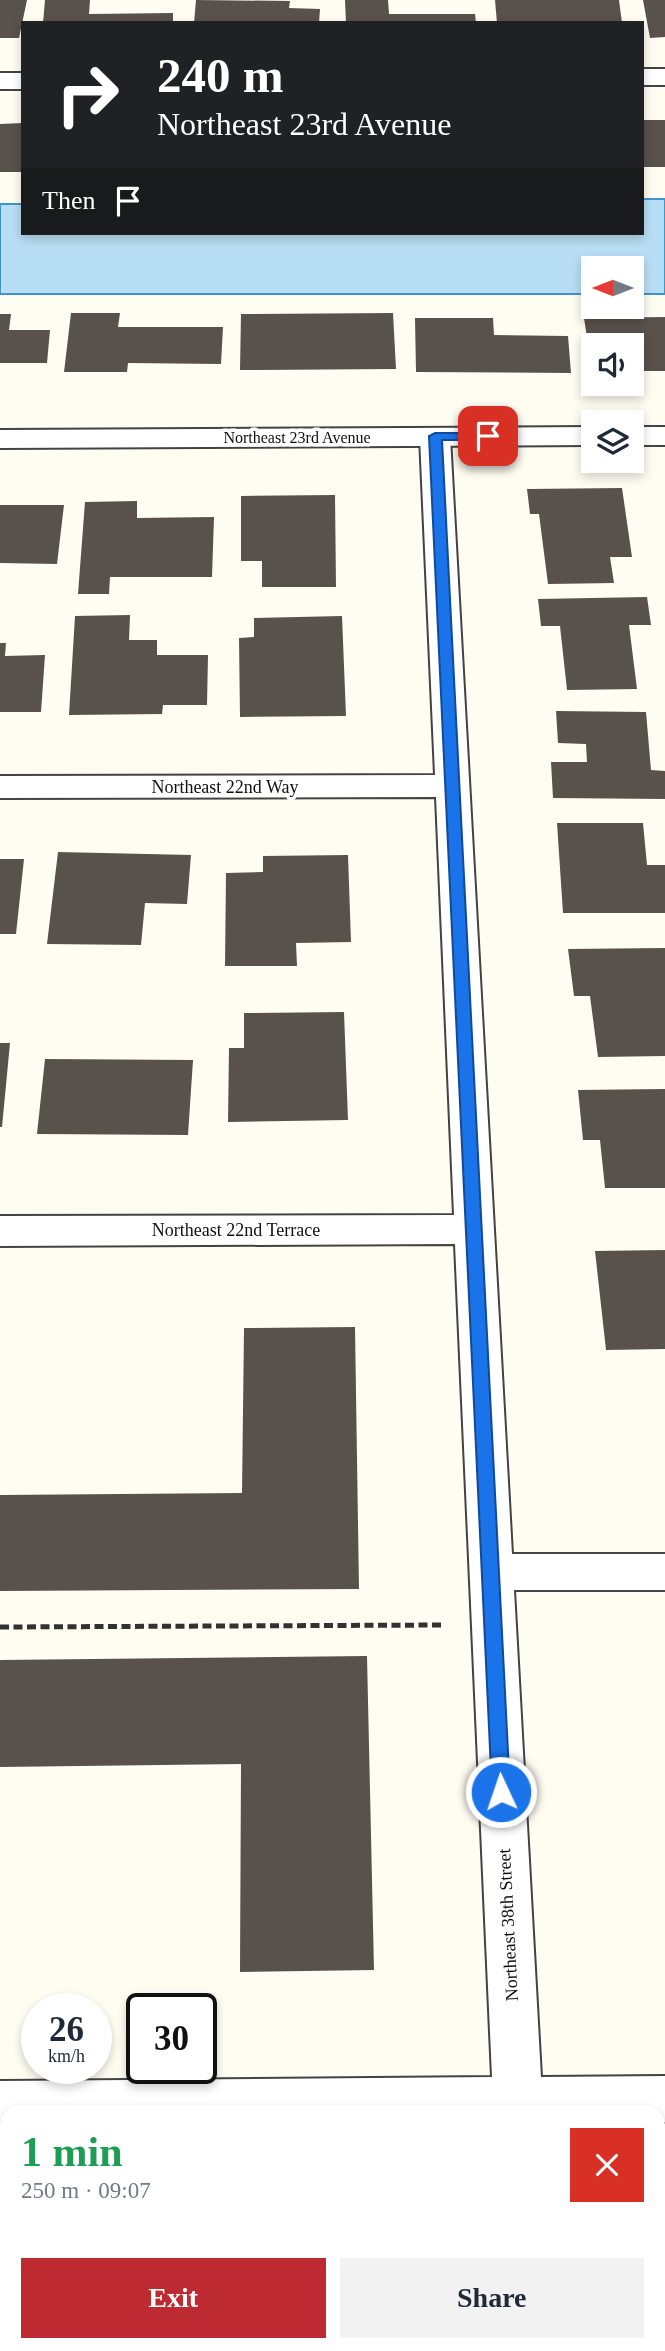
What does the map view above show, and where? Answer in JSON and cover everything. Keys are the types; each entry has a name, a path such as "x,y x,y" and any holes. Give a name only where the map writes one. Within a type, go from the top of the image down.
{"street":[{"path":"644,77 665,77"},
{"path":"0,81 21,81"},
{"name":"Northeast 38th Street","path":"435,436 517,2105"},
{"name":"Northeast 23rd Avenue","path":"0,439 581,436"},
{"path":"644,436 665,436"},
{"name":"Northeast 22nd Way","path":"0,787 451,786"},
{"name":"Northeast 22nd Terrace","path":"0,1231 473,1229"},
{"path":"490,1572 665,1572"},
{"path":"0,2104 517,2105 665,2099"}],"path":[{"path":"0,1627 492,1625"}],"water":[{"path":"644,199 665,199 665,294 644,294 644,256 581,256 581,294 0,294 0,204 21,204 21,235 644,235"}],"building":[{"path":"0,0 27,0 19,38 0,38"},
{"path":"45,0 90,0 89,14 173,13 173,21 43,21"},
{"path":"196,0 290,1 289,8 320,9 319,21 194,21"},
{"path":"345,0 388,0 389,14 475,14 476,21 346,21"},
{"path":"495,0 619,0 622,21 497,21"},
{"path":"643,0 665,0 665,37 650,38"},
{"path":"644,120 665,120 665,167 644,167"},
{"path":"21,123 21,172 0,172 0,124"},
{"path":"71,313 120,313 118,327 223,327 221,364 128,363 127,372 64,372"},
{"path":"393,313 396,369 240,370 241,314"},
{"path":"0,314 11,314 9,330 50,330 47,363 0,363"},
{"path":"665,317 665,371 644,371 644,333 586,333 584,319 644,319"},
{"path":"415,318 493,318 494,335 568,336 571,373 416,372"},
{"path":"622,488 632,557 610,557 614,583 548,584 539,514 530,514 527,489"},
{"path":"335,495 336,587 262,587 262,561 241,561 241,496"},
{"path":"137,501 137,518 214,517 212,577 110,577 109,594 78,594 85,502"},
{"path":"0,505 64,505 57,564 0,563"},
{"path":"647,597 651,625 629,625 637,689 567,690 560,626 541,626 538,599"},
{"path":"130,615 129,640 157,640 157,655 208,655 207,705 163,705 162,714 69,715 75,616"},
{"path":"342,616 346,716 240,717 239,638 254,637 254,618"},
{"path":"0,643 6,643 5,656 45,655 41,712 0,712"},
{"path":"556,711 646,712 651,770 665,771 665,799 553,798 551,762 587,762 586,744 558,743"},
{"path":"557,823 643,823 647,865 665,865 665,913 563,913"},
{"path":"58,852 191,855 187,904 145,903 141,945 47,944"},
{"path":"348,855 351,942 296,943 297,966 225,966 226,873 263,872 263,856"},
{"path":"0,859 24,859 16,934 0,934"},
{"path":"665,948 665,1056 598,1057 590,996 574,996 568,949"},
{"path":"344,1012 348,1120 228,1122 229,1048 244,1048 244,1013"},
{"path":"0,1043 10,1043 2,1127 0,1127"},
{"path":"45,1059 193,1060 188,1135 37,1134"},
{"path":"665,1089 665,1188 605,1188 600,1140 583,1140 578,1090"},
{"path":"665,1250 665,1349 606,1350 595,1251"},
{"path":"355,1327 359,1589 0,1591 0,1495 242,1493 244,1328"},
{"path":"367,1656 374,1970 240,1972 241,1764 0,1767 0,1660"}],"route":[{"path":"488,436 435,436 501,1792"}]}
